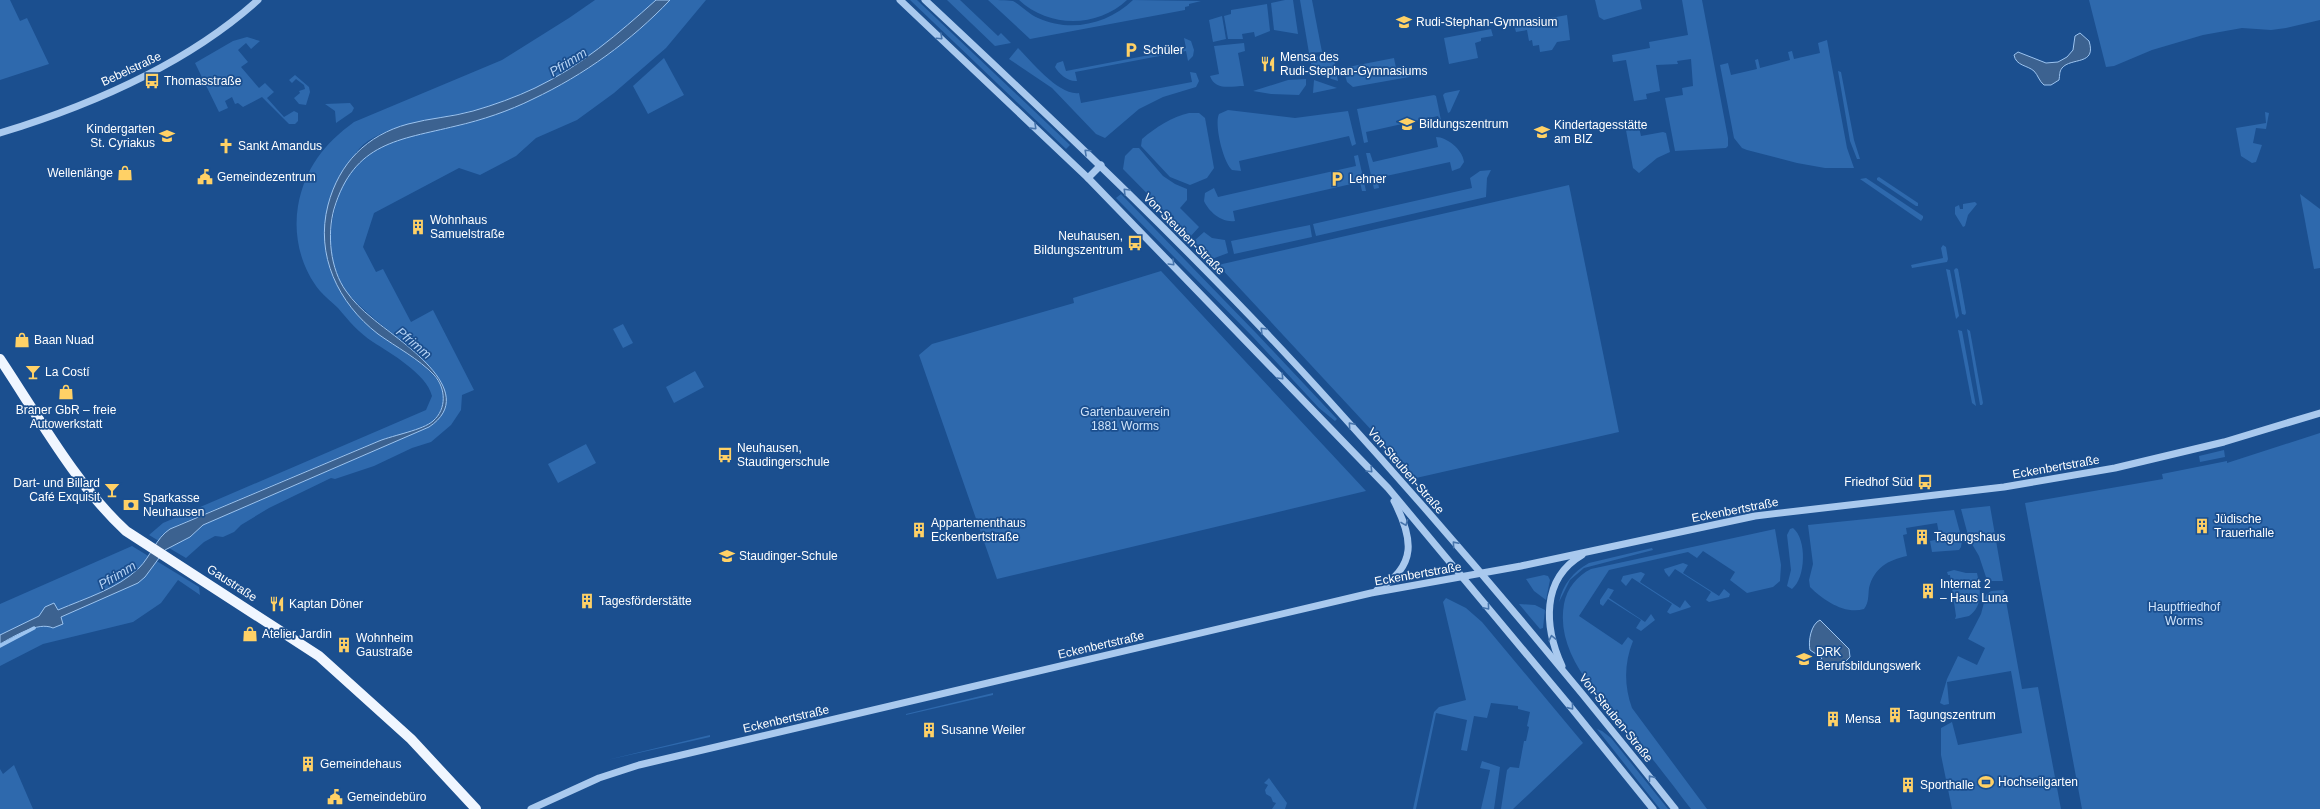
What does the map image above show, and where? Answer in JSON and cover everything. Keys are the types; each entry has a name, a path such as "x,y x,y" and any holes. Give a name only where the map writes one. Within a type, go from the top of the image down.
{"main road":[{"name":"Gaustraße","path":"0,359 93,498 126,531 319,656 411,739 476,809"}],"street":[{"name":"Bebelstraße","path":"0,133 58,113 151,73 196,48 223,29 258,0"},
{"name":"Von-Steuben-Straße","path":"900,0 1088,178 1388,488 1569,705 1653,809"},
{"name":"Von-Steuben-Straße","path":"925,0 1101,165 1331,402 1566,674 1675,809"},
{"path":"1088,178 1101,165"},
{"name":"Eckenbertstraße","path":"531,809 599,778 639,765 1371,594 1480,574 1779,512 2004,487 2109,470 2224,442 2320,413"},
{"path":"1371,594 1390,583 1397,575 1406,558 1409,546 1406,523 1388,488"},
{"path":"1566,674 1556,652 1551,634 1550,620 1552,594 1556,581 1563,570 1588,552"}],"green space":[{"path":"0,0 10,0 20,21 27,18 49,64 0,80"},
{"path":"595,0 656,0 598,50 550,81 495,104 396,128 369,141 359,149 334,191 327,213 324,235 326,256 333,277 343,296 358,315 376,332 420,363 439,383 443,401 441,410 436,417 430,423 418,429 371,444 178,525 162,535 159,541 149,535 163,523 426,410 432,396 429,388 416,372 358,330 313,282 303,262 297,229 298,206 305,180 317,158 325,148 343,130 354,122 502,60"},
{"path":"670,0 706,0 666,48 614,93 577,120 536,138 516,156 480,175 459,168 374,213 363,247 376,272 383,269 411,322 433,310 474,390 462,395 461,410 451,425 431,442 412,448 374,466 335,479 331,478 269,508 241,525 234,532 223,537 215,536 204,542 186,558 169,548 190,537 203,525 429,427 443,412 445,405 444,390 435,374 421,359 353,299 342,285 337,274 331,251 333,215 340,192 349,174 362,160 376,150 393,142 483,119 552,90 606,56 655,15"},
{"path":"910,0 917,0 1070,145 1066,149"},
{"path":"947,0 960,0 998,36 1001,33 1011,43 995,46"},
{"path":"988,0 1013,1 1038,18 1051,23 1063,25 1088,24 1101,20 1112,15 1133,0 1201,1 1189,4 1189,6 1185,7 1185,10 1030,39"},
{"path":"1019,0 1127,0 1102,16 1088,20 1073,21 1058,20 1044,16"},
{"path":"1293,0 1298,34 1274,30 1271,3"},
{"path":"1300,0 1312,0 1322,52 1309,53"},
{"path":"1595,0 1640,0 1642,9 1604,20 1599,17"},
{"path":"1682,0 1702,0 1728,138 1728,146 1726,148 1675,151 1665,98 1683,95 1682,88 1693,86 1691,59 1677,61 1678,64 1656,65 1660,91 1646,94 1647,99 1634,101 1626,60 1613,62 1612,55 1650,48 1649,42 1688,35"},
{"path":"2089,0 2320,0 2320,20 2271,30 2242,28 2203,35 2152,50 2114,66 2106,67"},
{"path":"1267,4 1270,31 1255,37 1254,32 1242,34 1243,39 1228,39 1224,16 1231,14 1231,10"},
{"path":"1567,15 1570,40 1557,42 1552,50 1540,52 1539,45 1533,46 1532,40 1529,41 1527,30 1516,32 1514,25"},
{"path":"1222,16 1226,39 1213,42 1209,20"},
{"path":"1491,29 1493,36 1481,38 1481,41 1475,43 1478,58 1449,64 1444,38"},
{"path":"247,37 260,41 251,49 246,43 238,50 248,62 241,67 259,88 265,83 274,92 267,98 284,117 294,111 298,113 298,121 295,124 289,124 262,97 243,107 238,103 235,104 232,97 225,101 228,108 219,112 195,63 233,41"},
{"path":"1184,38 1191,41 1194,50 1193,56 1188,61 1186,51 1075,72 1077,81 1064,77 1055,67 1057,63 1063,61 1066,71 1186,48"},
{"path":"1827,40 1847,148 1854,168 1825,168 1797,163 1742,148 1734,138 1720,65 1728,63 1731,75 1757,69 1755,60 1758,59 1760,68 1790,60 1788,52 1792,51 1794,59 1820,53 1818,43"},
{"path":"1244,43 1245,51 1238,53 1244,86 1224,87 1212,81 1210,76 1219,74 1214,46"},
{"path":"1018,48 1054,84 1071,92 1079,93 1081,103 1192,82 1190,72 1196,73 1199,81 1196,87 1163,97 1139,109 1105,138 1096,134 1052,88 1009,59"},
{"path":"1333,54 1338,81 1313,73 1310,58"},
{"path":"664,58 684,95 648,114 633,86"},
{"path":"1394,58 1397,73 1408,71 1409,77 1353,87 1347,82 1343,68"},
{"path":"1838,71 1841,72 1854,140 1860,159 1857,159 1850,141"},
{"path":"295,75 309,87 310,92 306,105 299,104 294,98 300,93 299,91 305,89 304,85 296,79 292,83 289,80"},
{"path":"1306,79 1306,85 1299,95 1271,94 1253,91 1288,80"},
{"path":"1314,80 1337,88 1313,93"},
{"path":"1460,90 1450,112 1448,113 1443,95 1445,93"},
{"path":"1434,95 1436,96 1442,125 1438,116 1366,132 1368,142 1364,143 1357,109"},
{"path":"350,103 354,108 352,112 336,123 335,111 325,104"},
{"path":"1228,110 1295,118 1348,111 1356,144 1352,146 1349,136 1239,161 1241,171 1232,170 1225,159 1220,143 1218,126 1219,114"},
{"path":"2265,112 2269,113 2266,129 2256,128 2253,143 2262,145 2256,162 2252,163 2241,156 2236,128 2266,123"},
{"path":"1189,113 1199,113 1205,118 1214,168 1207,178 1190,185 1170,177 1141,146 1142,139 1153,130 1170,120"},
{"path":"1638,123 1641,136 1663,132 1666,133 1670,152 1657,158 1639,173 1633,168 1625,125"},
{"path":"1436,137 1445,139 1458,149 1464,162 1460,168 1452,171 1450,162 1377,178 1379,188 1374,189 1366,153 1370,153 1373,162 1438,147"},
{"path":"1133,148 1139,148 1163,176 1175,184 1187,189 1187,200 1180,208 1199,227 1190,237 1123,169 1125,156"},
{"path":"1358,155 1366,191 1362,191 1360,182 1233,211 1235,221 1225,220 1216,216 1204,201 1205,193 1214,188 1218,197 1356,166 1354,156"},
{"path":"1491,170 1487,178 1486,197 1316,236 1313,224 1472,188 1470,178 1480,171"},
{"path":"1879,177 1918,203 1918,206 1877,180"},
{"path":"1866,178 1923,216 1921,221 1860,179"},
{"path":"1569,185 1619,432 1416,478 1218,265"},
{"path":"1121,194 1257,334 1337,419 1335,421 1319,408 1253,337 1116,198"},
{"path":"2300,194 2320,209 2320,268 2314,269"},
{"path":"1975,202 1977,204 1968,215 1965,226 1963,227 1955,214 1955,207 1959,205 1960,209 1963,209 1963,204"},
{"path":"1310,225 1312,237 1234,254 1231,241"},
{"path":"1204,232 1212,238 1225,240 1228,253 1212,259 1194,241"},
{"path":"1943,245 1946,247 1947,262 1912,268 1911,265 1943,258 1941,248"},
{"path":"1956,268 1958,269 1966,313 1965,315 1962,314 1954,270"},
{"path":"1946,269 1950,270 1959,316 1956,319"},
{"name":"Gartenbauverein 1881 Worms","path":"1161,271 1366,491 997,579 919,355 932,344 1074,303 1073,298"},
{"path":"623,324 633,343 623,348 613,329"},
{"path":"1967,329 1970,331 1983,403 1982,405 1980,405"},
{"path":"1958,330 1962,331 1976,406 1972,403"},
{"path":"695,371 704,387 674,403 666,387"},
{"name":"Hauptfriedhof Worms","path":"2320,433 2320,809 2082,809 2025,503 2163,479 2162,474 2227,461 2227,463"},
{"path":"586,444 596,463 558,483 548,464"},
{"path":"2224,450 2225,457 2200,462 2199,456"},
{"path":"1990,506 2003,581 1991,581 1986,577 1979,556 1969,539 1961,509"},
{"path":"1954,510 1962,540 1959,550 1932,552 1930,541 1940,539 1937,523 1906,528 1907,534 1903,535 1907,556 1894,560 1878,570 1871,581 1868,601 1864,609 1849,610 1842,608 1821,597 1810,587 1809,580 1813,564 1808,525"},
{"path":"1793,528 1798,533 1801,541 1803,558 1800,576 1797,584 1792,589 1787,586 1791,570 1787,535 1790,529"},
{"path":"1775,529 1781,565 1780,581 1773,587 1747,593 1730,580 1735,572 1703,551 1697,558 1688,552 1609,570 1579,616 1622,645 1628,637 1633,641 1628,658 1626,674 1629,700 1632,708 1707,809 1691,809 1647,752 1600,697 1575,663 1567,644 1563,624 1565,598 1573,583 1581,575 1591,569"},
{"path":"132,546 199,587 200,595 178,580 161,603 133,622 43,644 0,666 0,604"},
{"path":"1652,548 1653,550 1584,568 1570,580 1559,602 1566,584 1578,570 1589,563"},
{"path":"1683,563 1688,565 1683,573 1719,596 1724,589 1730,594 1729,597 1709,602 1706,600 1711,592 1675,569 1669,577 1665,572 1664,569"},
{"path":"1954,570 1966,573 1977,573 1980,596 1977,607 1969,616 1946,621 1955,619 1956,616 1950,575 1948,575 1947,572"},
{"path":"1641,572 1645,574 1640,582 1680,608 1685,600 1691,607 1670,614 1667,612 1672,604 1632,578 1626,586 1621,581 1623,576"},
{"path":"1544,575 1548,576 1550,580 1546,600 1534,591 1526,579"},
{"path":"1608,588 1614,590 1609,598 1645,622 1651,614 1655,620 1641,631 1636,628 1641,620 1608,599 1603,606 1600,604 1600,600"},
{"path":"2004,590 2022,689 2038,687 2061,809 1952,809 1941,755 1941,728 1952,722 1958,745 2022,733 2011,671 1947,682 1949,704 1944,705 1940,703 1947,679 1958,656 1977,665 1985,648 1968,639 1981,614 1986,595 1991,591"},
{"path":"1446,598 1466,608 1482,622 1583,743 1513,809 1501,809 1507,770 1510,767 1519,768 1524,741 1526,741 1529,727 1527,726 1530,712 1518,709 1518,706 1491,703 1487,718 1474,716 1467,751 1461,750 1467,720 1436,713 1416,809 1413,809 1434,712 1439,707 1466,700 1443,602"},
{"path":"1519,604 1535,605 1545,610 1543,628 1540,629"},
{"path":"993,693 993,695 906,715 906,714"},
{"path":"1597,729 1611,738 1668,809 1660,809"},
{"path":"710,735 710,737 607,760"},
{"path":"1482,761 1500,767 1494,809 1481,809 1490,770 1480,768"},
{"path":"14,765 33,809 0,809 0,769 3,774"},
{"path":"1269,778 1287,803 1285,809 1272,809 1276,803 1273,802 1271,797 1266,794 1265,790 1268,785 1264,783"}],"shaded area":[{"path":"656,0 670,0 623,43 606,56 552,90 495,115 466,124 416,135 381,148 366,157 353,170 343,187 334,209 331,229 331,251 336,272 346,291 358,305 368,315 415,352 430,367 441,382 446,398 443,413 429,427 203,525 190,537 165,550 145,577 138,583 61,617 63,624 53,628 47,626 33,628 0,644 0,635 39,616 45,607 54,603 58,610 121,582 139,568 157,542 170,529 379,441 415,430 433,421 438,416 443,405 443,392 438,380 428,369 378,334 364,322 351,308 333,277 325,242 325,224 328,205 339,176 347,164 368,143 393,129 416,122 481,109 520,95 552,79 568,70 598,48 628,25"},
{"path":"2080,33 2089,41 2091,49 2089,54 2086,58 2066,65 2062,68 2059,80 2051,85 2044,85 2034,71 2019,63 2015,59 2014,55 2018,52 2046,63 2058,62 2067,57 2073,50 2075,36"},
{"path":"1820,620 1849,649 1850,657 1843,664 1831,664 1828,668 1819,662 1822,658 1810,650 1809,642 1812,629"}],"waterway":[{"name":"Pfrimm","path":"0,646 34,628"}],"place":[{"name":"Rudi-Stephan-Gymnasium","path":"1404,22"},
{"name":"Schüler","path":"1131,50"},
{"name":"Mensa des Rudi-Stephan-Gymnasiums","path":"1268,64"},
{"name":"Thomasstraße","path":"152,81"},
{"name":"Bildungszentrum","path":"1407,124"},
{"name":"Kindertagesstätte am BIZ","path":"1542,132"},
{"name":"Kindergarten St. Cyriakus","path":"167,136"},
{"name":"Sankt Amandus","path":"226,146"},
{"name":"Wellenlänge","path":"125,173"},
{"name":"Gemeindezentrum","path":"205,177"},
{"name":"Lehner","path":"1337,179"},
{"name":"Wohnhaus Samuelstraße","path":"418,227"},
{"name":"Neuhausen, Bildungszentrum","path":"1135,243"},
{"name":"Baan Nuad","path":"22,340"},
{"name":"La Costí","path":"33,372"},
{"name":"Braner GbR – freie Autowerkstatt","path":"66,392"},
{"name":"Neuhausen, Staudingerschule","path":"725,455"},
{"name":"Friedhof Süd","path":"1925,482"},
{"name":"Dart- und Billard Café Exquisit","path":"112,490"},
{"name":"Sparkasse Neuhausen","path":"131,505"},
{"name":"Jüdische Trauerhalle","path":"2202,526"},
{"name":"Appartementhaus Eckenbertstraße","path":"919,530"},
{"name":"Tagungshaus","path":"1922,537"},
{"name":"Staudinger-Schule","path":"727,556"},
{"name":"Internat 2 – Haus Luna","path":"1928,591"},
{"name":"Tagesförderstätte","path":"587,601"},
{"name":"Kaptan Döner","path":"277,604"},
{"name":"Atelier Jardin","path":"250,634"},
{"name":"Wohnheim Gaustraße","path":"344,645"},
{"name":"DRK Berufsbildungswerk","path":"1804,659"},
{"name":"Tagungszentrum","path":"1895,715"},
{"name":"Mensa","path":"1833,719"},
{"name":"Susanne Weiler","path":"929,730"},
{"name":"Gemeindehaus","path":"308,764"},
{"name":"Hochseilgarten","path":"1986,782"},
{"name":"Sporthalle","path":"1908,785"},
{"name":"Gemeindebüro","path":"335,797"}]}
